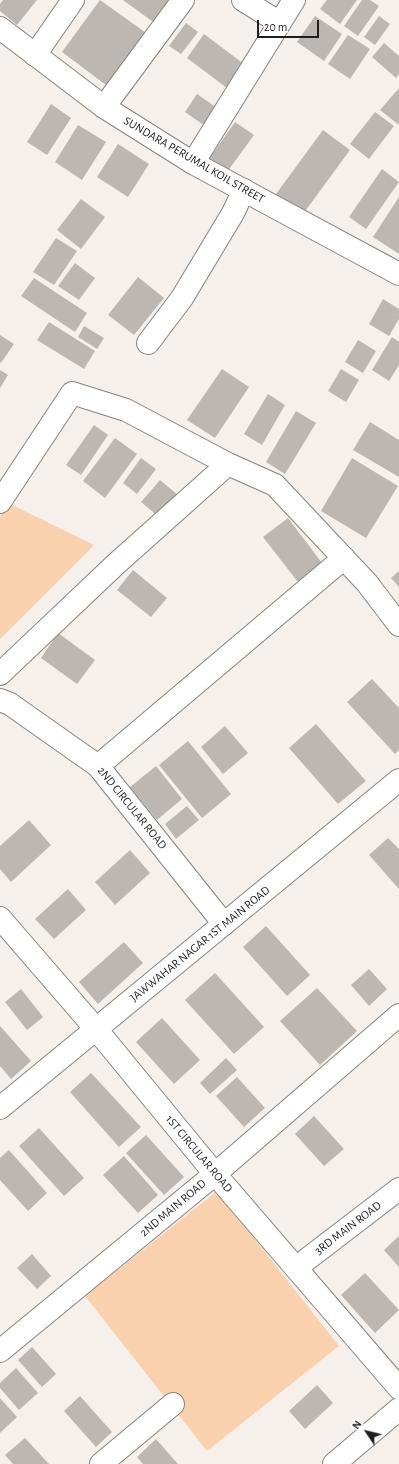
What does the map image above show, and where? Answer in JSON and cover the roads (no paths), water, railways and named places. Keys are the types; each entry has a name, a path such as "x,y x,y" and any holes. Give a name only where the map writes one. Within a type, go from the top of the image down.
{"street":[{"path":"35,55 73,0"},
{"path":"104,107 183,0"},
{"path":"243,0 280,23"},
{"path":"193,163 294,0"},
{"name":"SUNDARA PERUMAL KOIL STREET","path":"0,28 104,107 193,163 399,274"},
{"path":"148,343 182,298 233,213 244,190"},
{"path":"0,502 72,394 126,410 228,464 275,485 367,583 399,625"},
{"path":"0,674 116,564 228,464"},
{"path":"98,766 344,558"},
{"name":"2ND CIRCULAR ROAD","path":"0,700 10,704 98,766 224,924"},
{"name":"JAWWAHAR NAGAR 1ST MAIN ROAD","path":"0,1108 399,780"},
{"name":"1ST CIRCULAR ROAD","path":"0,918 96,1029 215,1174 297,1267 399,1388"},
{"name":"2ND MAIN ROAD","path":"0,1351 215,1174 399,1015"},
{"name":"3RD MAIN ROAD","path":"297,1267 399,1189"},
{"path":"101,1464 173,1404"},
{"path":"334,1464 399,1409"}]}
